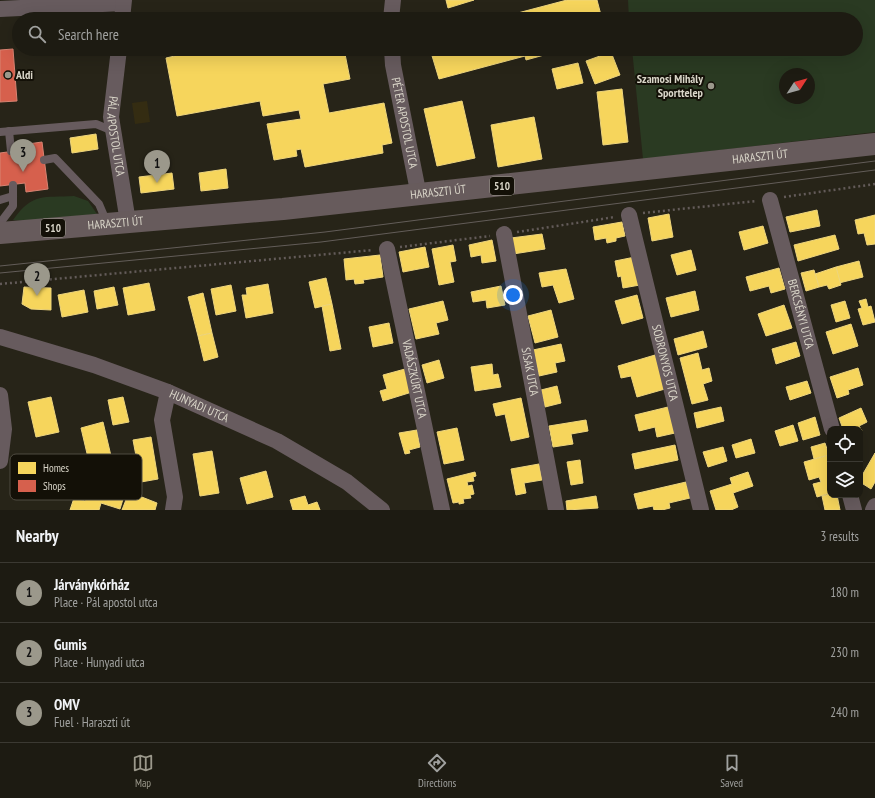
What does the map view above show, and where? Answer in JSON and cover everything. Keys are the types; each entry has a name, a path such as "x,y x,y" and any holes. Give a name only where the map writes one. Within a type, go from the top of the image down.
{"main road":[{"name":"HARASZTI ÚT","path":"0,233 283,210 875,144"}],"street":[{"path":"392,12 393,0"},
{"path":"0,9 124,2 123,12"},
{"name":"PÁL APOSTOL UTCA","path":"117,223 113,131 111,117 118,56"},
{"name":"PÉTER APOSTOL UTCA","path":"392,56 419,196"},
{"name":"BERCSÉNYI UTCA","path":"770,200 831,426"},
{"name":"SODRONYOS UTCA","path":"629,215 701,510"},
{"name":"SISAK UTCA","path":"504,234 556,510"},
{"name":"VADÁSZKÜRT UTCA","path":"386,249 442,510"},
{"name":"HUNYADI UTCA","path":"0,337 94,364 168,392 277,441 347,482 366,505 382,510"},
{"path":"168,392 162,420 175,497 174,510"},
{"path":"0,394 4,429 0,461"},
{"path":"851,498 854,510"},
{"path":"873,510 875,506"}],"lane":[{"path":"0,132 96,124 113,131"},
{"path":"9,131 11,152"},
{"path":"44,160 55,158 117,223"},
{"path":"0,223 13,206 13,185"},
{"path":"0,200 13,196"}],"path":[{"path":"0,284 386,249 537,230 629,215 770,200 875,184"}],"shaded area":[{"path":"147,101 150,122 135,124 132,103"}],"green space":[{"name":"Szamosi Mihály Sporttelep","path":"628,0 875,0 875,132 643,159 633,56 863,56 863,12 629,12"},
{"path":"74,196 88,201 97,214 26,221 13,220 27,205 39,198"}],"building: Homes":[{"path":"446,0 474,0 448,8"},
{"path":"567,0 597,0 600,12 522,12"},
{"path":"175,56 345,56 350,79 323,84 329,113 384,103 392,143 382,145 383,153 305,167 301,149 296,150 297,156 274,160 267,124 301,119 299,110 263,116 260,101 177,116 166,58"},
{"path":"432,56 525,56 439,79"},
{"path":"525,56 541,56 526,60"},
{"path":"600,56 613,56 620,75 595,84 586,61"},
{"path":"578,63 583,83 557,89 552,69"},
{"path":"622,89 628,142 603,145 597,92"},
{"path":"462,101 475,158 437,166 424,109"},
{"path":"534,117 542,159 498,167 491,125"},
{"path":"96,134 98,149 72,153 70,138"},
{"path":"226,169 228,188 201,191 199,173"},
{"path":"172,173 174,189 141,193 139,177"},
{"path":"817,210 820,226 790,232 786,217"},
{"path":"669,214 673,237 652,241 648,218"},
{"path":"875,215 875,244 867,245 864,233 858,234 855,220"},
{"path":"622,222 625,236 616,238 616,241 607,243 606,238 595,240 593,227"},
{"path":"763,226 768,243 744,250 739,232"},
{"path":"542,234 545,249 513,254 511,238"},
{"path":"835,235 839,249 798,261 794,245"},
{"path":"492,240 496,261 482,263 481,255 471,257 469,245"},
{"path":"453,245 456,261 450,262 454,282 439,285 432,249"},
{"path":"425,247 429,267 403,272 399,252"},
{"path":"691,250 696,270 677,275 671,255"},
{"path":"380,255 383,277 363,280 364,283 355,284 354,279 346,280 344,259"},
{"path":"635,257 640,285 623,288 621,276 618,277 615,261"},
{"path":"859,261 863,277 839,283 836,267"},
{"path":"836,267 841,285 829,289 827,285 819,287 815,274"},
{"path":"779,268 785,289 771,293 769,286 750,291 746,277"},
{"path":"566,269 574,299 559,303 553,285 542,287 539,273"},
{"path":"814,270 819,287 806,291 801,273"},
{"path":"326,278 332,304 315,308 309,282"},
{"path":"149,283 155,310 128,315 123,288"},
{"path":"268,284 273,313 246,318 242,295 247,295 246,288"},
{"path":"231,285 236,311 216,315 211,289"},
{"path":"501,286 505,305 487,308 486,300 473,302 471,292"},
{"path":"24,287 51,288 51,310 31,309 22,304"},
{"path":"114,287 118,305 97,309 94,291"},
{"path":"84,290 88,312 62,317 58,295"},
{"path":"695,291 699,310 671,317 666,298"},
{"path":"203,293 212,333 198,336 188,297"},
{"path":"637,295 643,318 622,324 615,301"},
{"path":"866,299 868,307 871,306 875,322 863,325 858,309 862,308 859,301"},
{"path":"443,301 448,320 436,323 439,334 416,339 409,309"},
{"path":"845,301 850,318 836,322 831,305"},
{"path":"332,304 341,349 330,351 322,306"},
{"path":"784,305 792,328 766,336 758,314"},
{"path":"551,310 558,337 535,343 528,316"},
{"path":"389,323 393,343 373,347 369,327"},
{"path":"851,324 858,346 833,354 826,332"},
{"path":"703,331 707,347 678,355 674,339"},
{"path":"212,333 218,357 204,361 198,336"},
{"path":"796,342 800,356 776,364 772,349"},
{"path":"561,344 565,361 555,363 557,372 539,376 533,350"},
{"path":"698,353 702,370 709,368 712,381 703,384 708,400 692,404 680,358"},
{"path":"655,355 665,389 637,397 631,376 621,378 618,366"},
{"path":"439,360 444,378 427,383 422,365"},
{"path":"492,364 493,375 498,374 501,387 475,391 471,367"},
{"path":"858,368 863,385 848,390 849,394 837,398 830,377"},
{"path":"405,369 412,392 383,401 380,391 387,389 383,375"},
{"path":"807,381 811,393 790,400 786,387"},
{"path":"557,386 561,403 545,407 541,390"},
{"path":"51,397 59,432 36,437 28,402"},
{"path":"123,397 129,422 113,425 108,400"},
{"path":"521,398 529,437 511,441 505,414 496,416 493,404"},
{"path":"668,407 675,433 657,437 655,427 639,431 635,415"},
{"path":"721,407 724,421 697,428 694,413"},
{"path":"861,408 867,422 859,426 842,426 839,418"},
{"path":"815,417 820,435 803,440 798,423"},
{"path":"586,420 588,431 571,434 573,444 553,447 549,426"},
{"path":"103,422 111,454 87,454 81,428"},
{"path":"793,425 798,441 780,446 775,431"},
{"path":"457,428 464,460 444,464 437,432"},
{"path":"417,430 420,447 409,450 410,453 405,454 399,433"},
{"path":"151,437 158,479 142,482 142,454 136,454 133,440"},
{"path":"751,439 755,453 736,458 732,445"},
{"path":"825,443 827,456 814,459 811,447"},
{"path":"675,445 678,460 635,469 632,454"},
{"path":"723,447 727,461 708,467 703,452"},
{"path":"212,451 219,493 200,496 193,454"},
{"path":"875,453 875,482 871,489 863,484 863,474"},
{"path":"827,456 827,494 817,497 813,484 821,482 819,477 809,480 804,462"},
{"path":"580,460 583,483 571,485 567,462"},
{"path":"539,464 542,480 524,483 526,493 516,495 511,469"},
{"path":"266,471 273,497 247,504 240,478"},
{"path":"475,472 476,476 473,477 474,481 467,482 468,486 472,485 474,494 470,495 471,498 463,499 464,503 453,503 447,479"},
{"path":"748,472 753,486 733,493 738,507 731,510 716,510 710,491 732,484 730,478"},
{"path":"686,482 690,498 669,503 670,508 662,510 654,510 653,506 638,509 634,494"},
{"path":"827,495 827,498 838,498 840,510 825,510 822,496"},
{"path":"305,496 308,505 317,502 320,510 293,510 290,500"},
{"path":"596,496 598,508 567,510 566,501"},
{"path":"142,497 157,503 155,510 122,510 126,500 142,500"},
{"path":"73,500 123,500 120,509 101,503 99,510 70,510"}],"building: Shops":[{"name":"Aldi","path":"12,49 17,101 0,102 0,50"},
{"path":"42,142 48,189 26,192 25,183 0,186 0,153 22,150 21,145"}],"tram line":[{"path":"0,266 325,232 875,161"},
{"path":"0,273 321,242 875,170"}],"place":[{"name":"Aldi","path":"8,75"},
{"name":"Szamosi Mihály Sporttelep","path":"711,86"},
{"name":"OMV","path":"23,172"},
{"name":"Járványkórház","path":"157,183"},
{"name":"Gumis","path":"37,296"}]}
